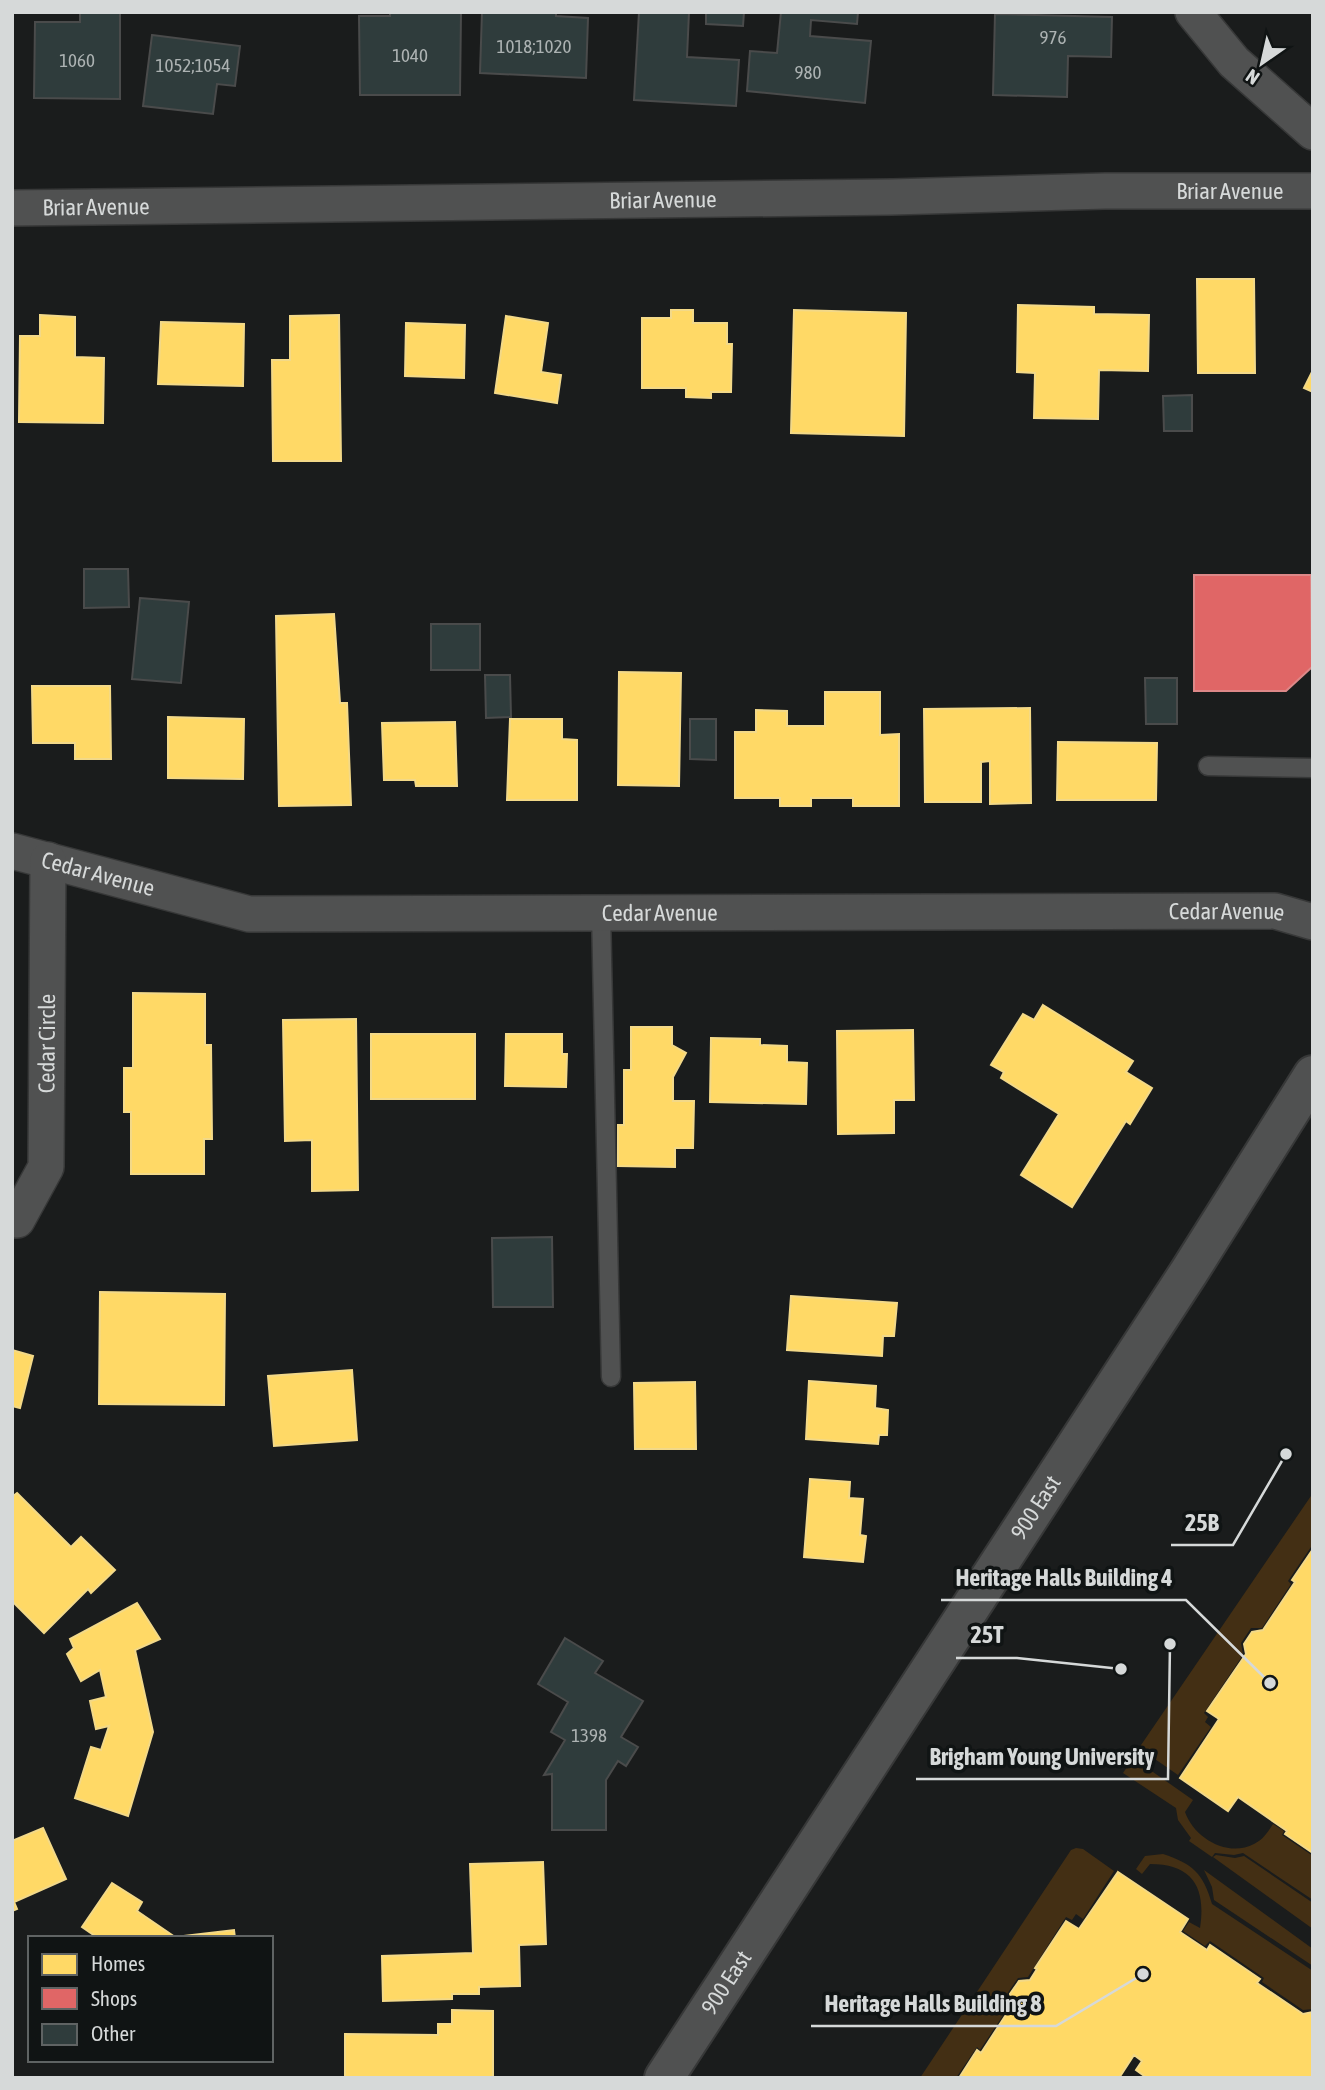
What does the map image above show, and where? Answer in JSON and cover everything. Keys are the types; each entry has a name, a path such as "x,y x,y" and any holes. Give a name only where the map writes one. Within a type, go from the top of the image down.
{"main road":[{"name":"900 East","path":"664,2078 1143,1342 1313,1075"}],"street":[{"path":"1193,12 1234,62 1313,132"},
{"name":"Briar Avenue","path":"12,208 892,197 1105,191 1313,191"},
{"name":"Cedar Avenue","path":"12,851 249,914 1275,911 1313,922"},
{"name":"Cedar Circle","path":"17,1220 46,1167 48,860"}],"lane":[{"path":"1208,766 1313,768"},
{"path":"601,912 611,1377"}],"shaded area":[{"path":"1313,1493 1313,1544 1288,1581 1291,1584 1262,1628 1251,1628 1241,1643 1243,1655 1204,1713 1208,1717 1205,1722 1211,1727 1178,1775 1139,1748"},
{"path":"1133,1758 1193,1800 1185,1812 1189,1821 1213,1843 1234,1849 1244,1848 1260,1840 1273,1824 1284,1831 1282,1835 1313,1856 1313,1900 1243,1853 1215,1853 1212,1857 1189,1841 1191,1838 1178,1820 1176,1808 1123,1773"},
{"path":"1083,1849 1114,1871 1083,1919 1076,1914 1072,1920 1066,1917 1028,1977 1018,1978 1007,1994 1010,2005 980,2050 977,2047 956,2078 920,2078 1071,1850"},
{"path":"1163,1854 1195,1871 1205,1885 1212,1904 1313,1971 1313,2009 1303,2010 1262,1982 1264,1978 1210,1941 1205,1946 1183,1931 1189,1922 1200,1928 1201,1902 1194,1881 1187,1874 1165,1865 1150,1864 1142,1874 1136,1869 1145,1856"},
{"path":"1216,1855 1235,1858 1244,1856 1313,1903 1313,1929 1213,1857"},
{"path":"1204,1870 1313,1949 1313,1966 1214,1900 1212,1887"}],"building: Homes":[{"path":"1197,279 1254,279 1255,373 1198,373"},
{"path":"1018,305 1094,307 1094,314 1149,315 1148,371 1099,370 1098,419 1034,418 1035,373 1017,372"},
{"path":"671,310 693,310 693,323 727,323 727,344 732,344 731,392 711,392 711,398 686,397 686,388 642,388 642,318 671,318"},
{"path":"794,310 906,313 904,436 791,433"},
{"path":"40,315 75,317 75,357 104,358 103,423 19,422 20,336 40,336"},
{"path":"339,315 341,461 273,461 272,360 290,360 290,316"},
{"path":"506,316 548,323 541,372 561,375 557,403 495,393"},
{"path":"161,322 244,324 243,386 158,384"},
{"path":"406,323 465,325 464,378 405,376"},
{"path":"1313,370 1313,392 1304,388"},
{"path":"334,614 340,703 347,703 351,805 279,806 276,616"},
{"path":"619,672 681,673 679,786 618,785"},
{"path":"32,686 110,686 111,759 75,759 75,743 33,743"},
{"path":"825,692 880,692 880,735 899,734 899,806 853,806 853,798 811,798 811,806 780,806 780,798 735,798 735,732 756,732 756,710 787,711 787,726 825,726"},
{"path":"1030,708 1031,803 990,804 990,761 981,762 981,802 925,802 924,709"},
{"path":"168,717 244,719 243,779 168,778"},
{"path":"510,719 562,719 562,739 577,740 577,800 507,800"},
{"path":"455,722 457,786 416,786 415,780 384,780 382,723"},
{"path":"1058,742 1157,743 1156,800 1057,800"},
{"path":"133,993 205,994 205,1045 211,1045 212,1139 204,1139 204,1174 131,1174 131,1112 124,1112 124,1068 133,1068"},
{"path":"1043,1005 1133,1061 1126,1072 1152,1088 1130,1124 1126,1121 1072,1207 1021,1175 1059,1114 1001,1078 1004,1072 991,1065 1023,1014 1034,1020"},
{"path":"356,1019 358,1190 312,1191 312,1140 285,1141 283,1020"},
{"path":"631,1027 672,1027 672,1045 686,1053 673,1077 673,1101 694,1101 693,1148 675,1148 675,1167 618,1166 618,1125 624,1125 624,1070 631,1070"},
{"path":"913,1030 914,1100 894,1100 894,1133 838,1134 837,1031"},
{"path":"371,1034 475,1034 475,1099 371,1099"},
{"path":"506,1034 562,1034 562,1054 567,1054 566,1087 505,1086"},
{"path":"711,1038 760,1039 760,1045 787,1046 787,1062 807,1063 806,1104 710,1102"},
{"path":"100,1292 225,1294 224,1405 99,1404"},
{"path":"791,1296 897,1303 894,1336 883,1336 882,1356 787,1350"},
{"path":"12,1350 33,1356 20,1408 12,1406"},
{"path":"352,1370 357,1440 274,1446 268,1376"},
{"path":"809,1381 876,1386 875,1408 888,1410 887,1435 879,1435 878,1444 806,1439"},
{"path":"695,1382 696,1449 635,1449 634,1383"},
{"path":"810,1479 850,1482 849,1498 863,1499 860,1535 866,1536 863,1562 804,1557"},
{"path":"17,1493 71,1547 81,1537 115,1570 91,1593 88,1589 44,1633 12,1601 12,1497"},
{"path":"1313,1549 1313,1853 1238,1797 1228,1811 1180,1778 1219,1719 1207,1711 1246,1654 1244,1644 1252,1632 1263,1630"},
{"path":"137,1603 160,1639 135,1650 153,1732 128,1816 75,1798 91,1747 101,1750 109,1726 96,1729 90,1701 106,1697 100,1670 81,1681 67,1654 74,1648 70,1639"},
{"path":"43,1828 66,1879 14,1902 17,1909 12,1911 12,1841"},
{"path":"543,1862 546,1944 519,1945 520,1986 479,1987 479,1994 452,1994 452,1999 383,2001 382,1956 473,1953 470,1864"},
{"path":"1118,1872 1188,1919 1180,1932 1207,1950 1210,1945 1260,1979 1257,1983 1303,2014 1313,2012 1313,2078 1147,2078 1136,2070 1142,2061 1134,2055 1119,2078 959,2078 977,2050 981,2053 1013,2004 1010,1994 1019,1981 1030,1980 1066,1921 1079,1929"},
{"path":"112,1883 142,1902 137,1911 174,1936 95,1936 82,1927"},
{"path":"234,1930 235,1936 183,1936"},
{"path":"452,2010 493,2011 493,2077 345,2078 345,2034 438,2035 438,2024 452,2024"}],"building: Shops":[{"path":"1194,575 1311,575 1312,667 1286,691 1194,691"}],"building: Other":[{"path":"80,12 120,12 120,99 34,98 35,22 80,22"},
{"path":"390,12 461,12 460,95 360,95 359,16 390,16"},
{"path":"482,12 556,12 556,16 588,18 586,78 480,73"},
{"path":"639,12 689,12 687,57 739,60 736,106 634,100"},
{"path":"706,12 744,12 743,26 706,24"},
{"path":"781,12 858,12 857,24 811,20 810,36 871,41 865,103 747,91 750,51 777,53"},
{"path":"995,14 1112,17 1111,57 1068,56 1067,97 993,95"},
{"path":"152,35 240,46 235,86 217,84 213,114 143,106"},
{"path":"1192,395 1192,431 1164,431 1163,396"},
{"path":"84,569 128,569 129,607 84,608"},
{"path":"140,598 189,602 181,683 132,679"},
{"path":"431,624 480,624 480,670 431,670"},
{"path":"485,675 510,675 511,717 486,718"},
{"path":"1145,678 1177,678 1177,724 1146,724"},
{"path":"690,719 716,719 716,760 690,759"},
{"path":"552,1237 553,1307 493,1307 492,1238"},
{"path":"565,1638 603,1661 595,1673 643,1701 621,1737 638,1747 626,1766 618,1761 606,1780 606,1830 552,1830 552,1774 544,1775 565,1740 551,1732 568,1702 538,1684"}],"place":[{"name":"25B","path":"1286,1454"},
{"name":"Brigham Young University","path":"1170,1644"},
{"name":"25T","path":"1121,1669"},
{"name":"Heritage Halls Building 4","path":"1270,1683"},
{"name":"Heritage Halls Building 8","path":"1143,1974"}]}
